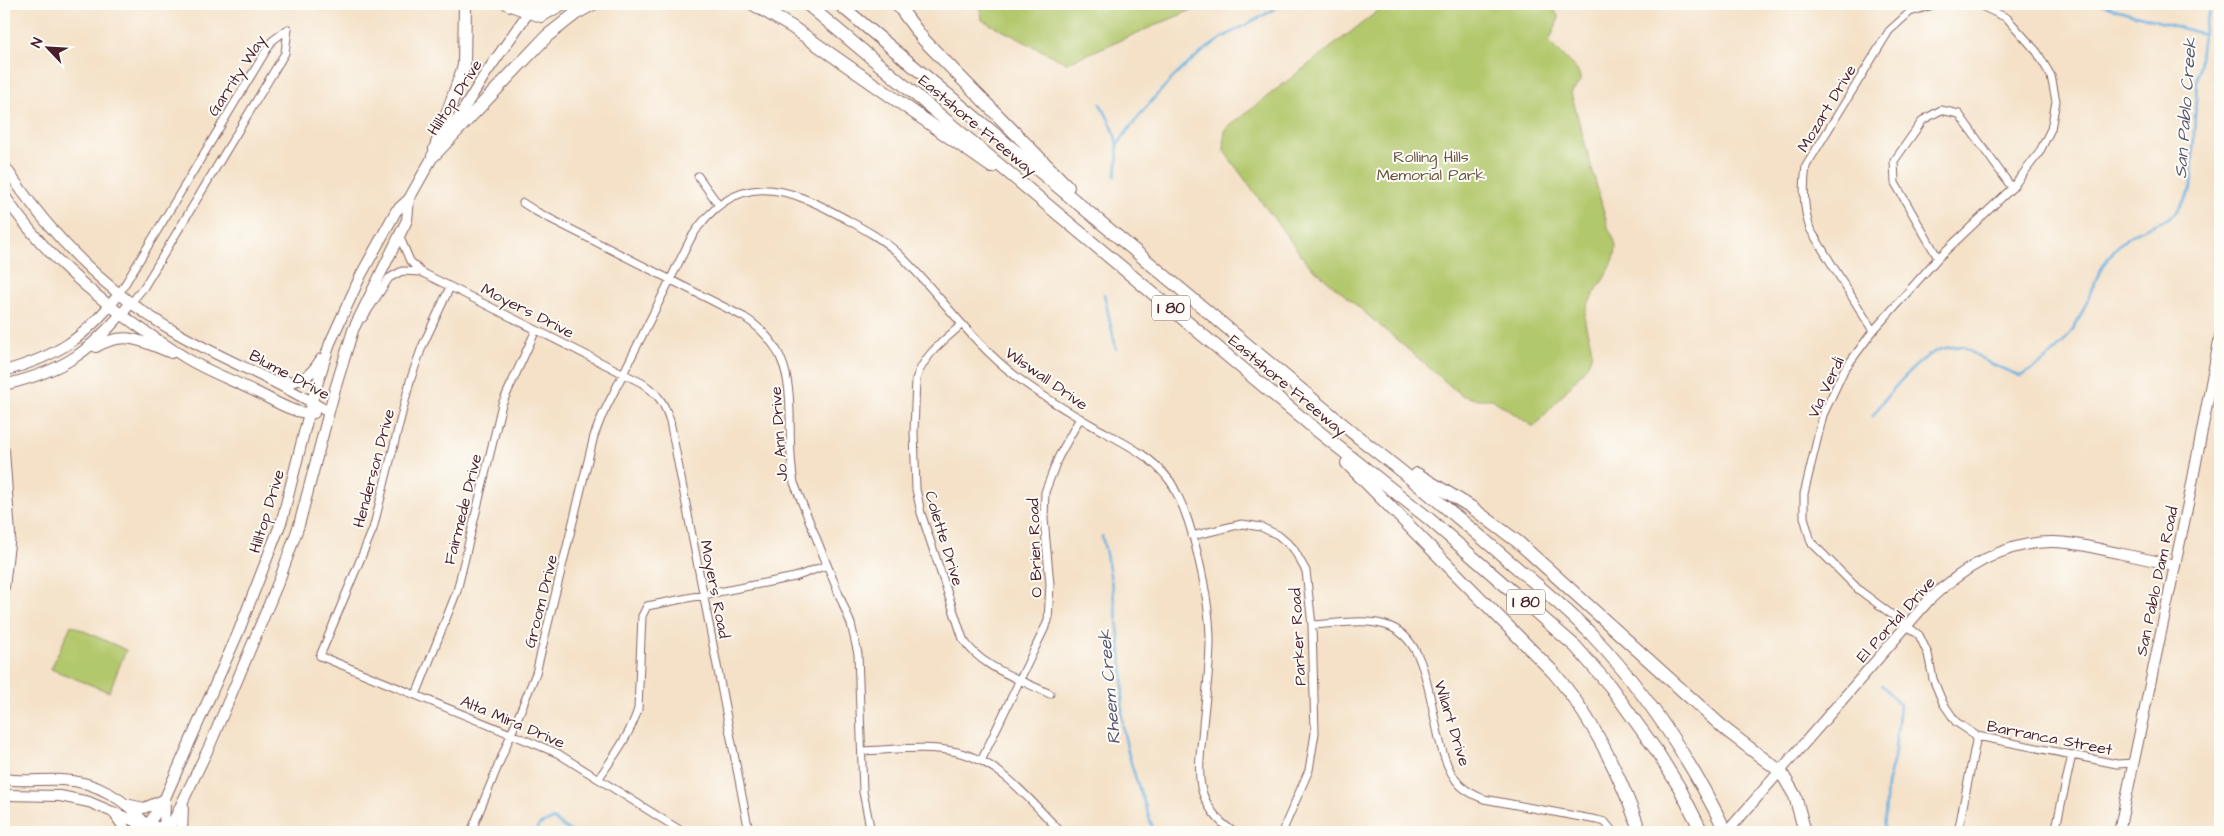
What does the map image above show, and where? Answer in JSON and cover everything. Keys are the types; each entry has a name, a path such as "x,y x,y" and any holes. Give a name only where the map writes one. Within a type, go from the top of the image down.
{"highway":[{"path":"433,156 464,66 465,4"},
{"path":"508,4 529,8 541,16 562,4"},
{"path":"433,156 547,36 568,19 593,4"},
{"path":"753,4 792,27"},
{"path":"763,4 792,27 959,146 1033,193"},
{"name":"Eastshore Freeway","path":"807,4 1309,424 1428,518 1576,647 1635,720 1679,787 1700,827"},
{"name":"Eastshore Freeway","path":"839,4 1358,437 1439,500 1592,635 1651,707 1694,772 1726,832"},
{"path":"897,4 914,29 1032,148 1104,225"},
{"path":"1309,424 1547,666 1573,695 1594,727 1608,755 1640,832"},
{"path":"1358,437 1471,507 1518,542 1726,730 1781,772 1801,810 1805,832"}],"main road":[{"name":"Hilltop Drive","path":"147,830 166,798 238,633 282,520 308,414 330,343 361,275 396,211 409,199 433,156 529,8 542,8 545,4"},
{"name":"Blume Drive","path":"4,165 32,206 57,236 131,304 178,333 274,380 328,412"},
{"name":"Blume Drive","path":"4,195 23,222 56,258 109,306 187,358 290,408 308,414 328,412"},
{"name":"Hilltop Drive","path":"167,829 183,804 280,578 299,526 328,412 353,330 407,220 409,199"},
{"name":"Garrity Way","path":"4,371 30,363 65,347 84,334 119,294"},
{"name":"Garrity Way","path":"4,385 33,378 80,356 131,304"},
{"name":"San Pablo Dam Road","path":"2119,832 2220,336"},
{"path":"80,356 114,338 123,337 134,338 187,358"},
{"path":"274,380 295,382 310,375 330,343"},
{"path":"4,451 10,534 4,587"},
{"name":"El Portal Drive","path":"1726,832 1908,627 1929,600 1967,568 1995,553 2025,545 2052,541 2072,543 2174,565"},
{"path":"4,779 64,780 98,788 136,811 147,830"},
{"path":"4,795 60,796 89,802 147,830 167,829 166,798 144,808 124,802"},
{"path":"182,832 183,804"},
{"path":"112,812 127,832"}],"street":[{"name":"Mozart Drive","path":"1873,331 1810,229 1805,212 1806,166 1889,31 1910,12 1936,4"},
{"name":"Via Verdi","path":"1908,627 1859,590 1811,542 1804,517 1804,494 1823,415 1844,370 1873,331 1938,258 2012,188 2039,153 2052,129 2056,101 2051,76 2037,52 2008,18 1977,4"},
{"name":"Garrity Way","path":"119,294 272,41 288,30 285,53 144,287 131,304"},
{"path":"1938,258 1895,183 1894,161 1923,120 1941,110 1959,114 2012,188"},
{"path":"698,176 718,204"},
{"name":"Wiswall Drive","path":"623,373 702,219 718,204 752,190 791,192 870,233 897,252 961,326 1018,378 1080,418 1142,453 1171,482 1183,508 1192,536 1206,603 1210,640 1199,767 1201,788 1214,814 1228,828 1235,832"},
{"name":"Jo Ann Drive","path":"523,203 758,326 770,338 782,357 789,391 791,466 794,483 851,624 858,654 864,792 871,832"},
{"path":"399,235 410,260 421,272"},
{"path":"353,330 375,303 390,278 402,271 421,272"},
{"name":"Moyers Drive","path":"421,272 623,373"},
{"name":"Henderson Drive","path":"320,656 373,529 410,381 422,347 450,287"},
{"name":"Colette Drive","path":"961,326 928,354 920,366 916,379 914,432 916,489 921,513 963,639 970,650 981,660 1050,694"},
{"name":"Fairmede Drive","path":"416,695 456,591 502,404 536,330"},
{"name":"Moyers Road","path":"623,373 656,393 664,402 670,421 749,832"},
{"name":"Groom Drive","path":"472,832 536,673 594,436 623,373"},
{"name":"O Brien Road","path":"981,760 1048,621 1050,603 1044,519 1045,492 1058,458 1080,418"},
{"name":"Parker Road","path":"1192,536 1242,524 1261,527 1278,535 1294,548 1306,571 1312,625 1315,733 1309,770 1282,832"},
{"path":"599,778 634,723 638,709 642,616 647,606 795,577 827,565"},
{"name":"Wilart Drive","path":"1312,625 1374,622 1392,627 1406,637 1420,658 1447,762 1460,785 1471,794 1484,799 1605,822 1612,832"},
{"name":"Barranca Street","path":"1908,627 1919,635 1928,654 1933,679 1943,703 1956,722 1977,736 2117,764 2133,763"},
{"name":"Alta Mira Drive","path":"320,656 557,753 683,832"},
{"path":"1958,832 1977,736"},
{"path":"862,751 931,750 957,752 981,760 1007,778 1062,832"},
{"path":"2055,832 2072,755"}],"green space":[{"path":"980,4 1206,4 1066,63 982,20"},
{"name":"Rolling Hills Memorial Park","path":"1387,4 1551,4 1559,18 1549,42 1578,71 1581,81 1571,93 1608,227 1616,248 1612,264 1586,310 1585,323 1591,349 1589,362 1534,427 1492,399 1475,399 1461,395 1306,262 1224,151 1225,129"},
{"path":"71,625 126,650 109,692 51,669"}],"waterway":[{"name":"Rheem Creek","path":"1118,144 1151,101 1204,50 1282,4"},
{"path":"2097,4 2203,34"},
{"name":"San Pablo Creek","path":"1873,416 1894,388 1914,368 1924,359 1942,349 1962,346 1989,363 2020,376 2037,366 2053,353 2073,330 2105,262 2120,244 2136,232 2167,219 2178,210 2191,189 2197,80 2204,28 2213,4"},
{"name":"Rheem Creek","path":"1100,104 1110,121 1116,138 1118,157 1115,176"},
{"name":"Rheem Creek","path":"1104,294 1116,349"},
{"name":"Rheem Creek","path":"1102,536 1120,641 1123,676 1122,720 1125,740 1154,832"},
{"name":"San Pablo Creek","path":"1882,685 1900,705 1894,758 1887,785 1884,832"},
{"path":"535,832 539,825 553,819 571,832"}]}
